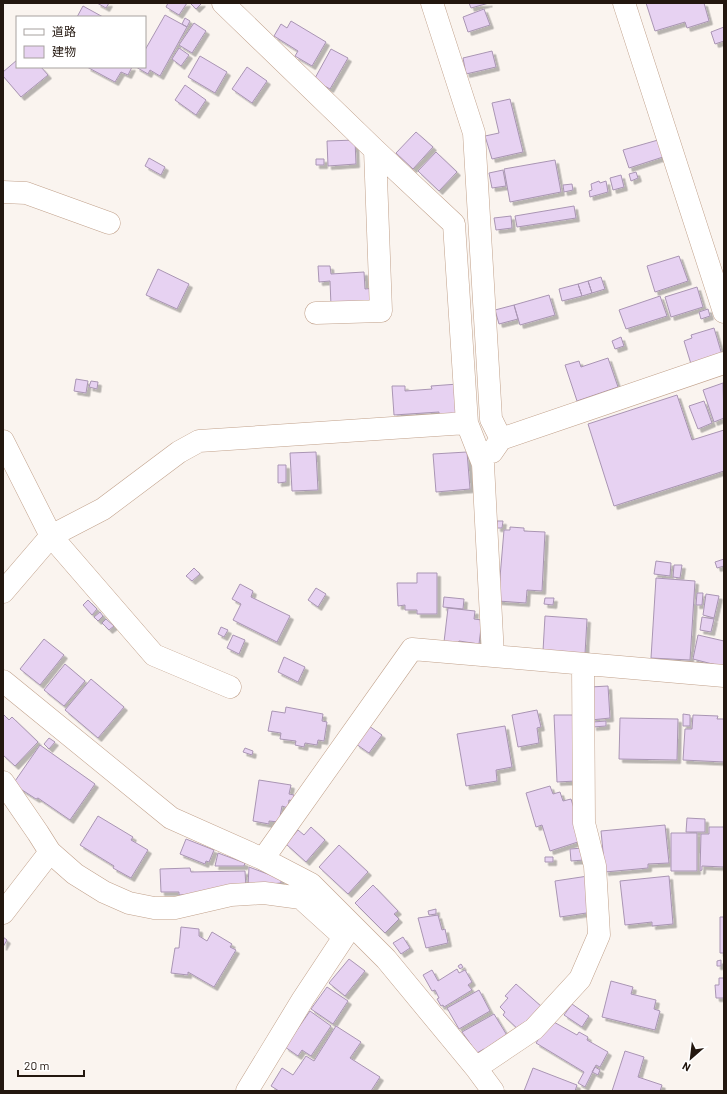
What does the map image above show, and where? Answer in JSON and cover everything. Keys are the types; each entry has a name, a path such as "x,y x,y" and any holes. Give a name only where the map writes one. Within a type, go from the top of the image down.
{"street":[{"path":"223,3 454,224 467,423 484,464 493,656"},
{"path":"432,3 474,133 491,419 501,439"},
{"path":"624,3 724,312"},
{"path":"316,313 381,311 375,150"},
{"path":"3,192 26,193 109,223"},
{"path":"484,464 501,439 724,363"},
{"path":"3,592 51,536 103,509 179,452 199,440 467,423"},
{"path":"3,441 51,536 154,654 230,687"},
{"path":"263,859 412,649 724,676"},
{"path":"476,1068 534,1029 580,979 599,935 595,866 584,823 582,664"},
{"path":"3,681 171,818 263,859 306,891 386,959 476,1068 493,1091"},
{"path":"3,782 50,852 75,874 104,892 129,903 154,908 175,908 231,895 306,891"},
{"path":"3,913 50,852"},
{"path":"247,1091 303,999 344,937 306,891"}],"building":[{"path":"97,3 109,3 106,8"},
{"path":"168,3 187,3 179,15 166,7"},
{"path":"190,3 202,3 196,9"},
{"path":"469,3 489,3 471,8"},
{"path":"646,3 704,3 709,21 687,28 685,22 655,31"},
{"path":"83,6 101,16 78,16"},
{"path":"484,9 490,25 468,32 463,17"},
{"path":"165,15 187,27 160,76 150,70 148,74 138,68 146,68 146,48"},
{"path":"185,18 190,21 187,27 182,24"},
{"path":"291,21 326,42 312,66 295,56 298,51 274,36 281,24 287,28"},
{"path":"194,23 206,31 192,53 179,45"},
{"path":"724,27 724,41 715,44 711,32"},
{"path":"179,48 189,55 181,66 172,59"},
{"path":"331,49 348,58 330,89 314,80"},
{"path":"492,51 496,67 466,74 463,58"},
{"path":"200,56 227,72 215,93 188,77"},
{"path":"16,61 16,68 42,68 48,75 21,97 3,76 3,72"},
{"path":"247,67 267,81 252,103 232,89"},
{"path":"89,68 132,68 128,75 121,72 115,82"},
{"path":"185,85 206,100 196,115 175,100"},
{"path":"510,99 523,152 492,159 485,136 499,133 492,103"},
{"path":"416,132 433,147 413,169 396,153"},
{"path":"355,140 356,164 328,166 327,141"},
{"path":"658,140 663,157 629,168 623,150"},
{"path":"436,152 457,172 439,191 418,171"},
{"path":"149,158 165,167 161,175 145,166"},
{"path":"316,159 324,159 324,165 316,165"},
{"path":"555,160 561,192 510,202 504,169"},
{"path":"503,170 506,186 492,188 489,173"},
{"path":"636,172 638,178 631,181 629,174"},
{"path":"621,175 624,187 613,190 610,178"},
{"path":"599,181 600,183 606,181 608,192 590,197 589,191 592,190 591,184"},
{"path":"572,184 573,190 564,192 563,185"},
{"path":"574,206 576,218 517,227 515,216"},
{"path":"511,216 512,228 496,230 494,218"},
{"path":"679,256 688,281 655,292 647,266"},
{"path":"318,266 330,266 331,274 364,272 365,289 375,288 376,303 331,306 330,281 319,282"},
{"path":"158,269 189,284 177,309 146,295"},
{"path":"601,277 605,289 592,293 588,281"},
{"path":"588,281 592,293 582,296 578,284"},
{"path":"578,284 582,296 562,301 559,289"},
{"path":"697,287 703,307 671,317 665,297"},
{"path":"549,295 555,315 520,325 514,305"},
{"path":"660,296 667,316 626,329 619,310"},
{"path":"514,305 518,319 499,324 495,310"},
{"path":"708,309 710,316 701,319 699,312"},
{"path":"714,328 722,355 691,364 684,341 692,338 691,335"},
{"path":"621,337 624,346 615,349 612,341"},
{"path":"608,358 618,387 577,401 565,365 579,361 581,367"},
{"path":"76,379 88,381 86,393 74,391"},
{"path":"91,381 98,382 97,389 89,387"},
{"path":"723,383 724,418 714,422 703,390"},
{"path":"458,384 459,415 439,416 439,412 394,415 392,386 405,386 405,391 432,389 431,386"},
{"path":"677,395 692,440 724,430 724,471 614,506 588,424"},
{"path":"704,401 712,423 698,429 689,406"},
{"path":"316,452 318,490 292,491 290,453"},
{"path":"467,452 470,489 436,492 433,454"},
{"path":"278,465 286,465 286,482 278,483"},
{"path":"497,521 503,521 502,528 497,528"},
{"path":"510,527 524,528 524,531 545,532 542,591 527,590 526,603 498,601 504,530 510,530"},
{"path":"724,559 724,566 717,568 715,562"},
{"path":"656,561 671,563 670,576 654,574"},
{"path":"674,565 682,565 680,578 673,577"},
{"path":"194,568 200,574 192,581 186,576"},
{"path":"417,573 437,573 437,614 417,614 417,610 405,610 405,605 398,606 397,583 417,583"},
{"path":"656,578 695,581 690,660 651,658"},
{"path":"240,584 253,591 251,597 290,616 277,642 233,620 241,604 232,599"},
{"path":"316,588 326,594 318,607 308,600"},
{"path":"697,593 703,593 702,605 696,605"},
{"path":"706,594 719,596 714,618 703,615"},
{"path":"444,597 464,599 463,609 443,607"},
{"path":"545,598 554,598 553,605 544,604"},
{"path":"88,600 97,609 92,615 83,605"},
{"path":"448,608 475,611 474,619 482,620 479,644 459,641 458,644 444,642"},
{"path":"100,612 103,616 98,621 94,617"},
{"path":"545,616 587,619 585,654 543,651"},
{"path":"702,617 714,619 711,632 700,630"},
{"path":"106,619 114,626 109,630 102,623"},
{"path":"221,627 228,630 224,637 218,634"},
{"path":"233,635 245,640 239,654 227,648"},
{"path":"698,635 724,641 724,667 693,659"},
{"path":"44,639 64,655 40,685 20,669"},
{"path":"284,657 305,667 298,682 278,672"},
{"path":"65,664 85,681 64,706 44,690"},
{"path":"91,679 124,707 98,738 65,710"},
{"path":"608,686 610,718 591,720 590,687"},
{"path":"286,707 323,714 322,721 327,722 324,741 318,740 317,745 305,743 304,747 295,745 296,741 280,739 281,733 268,731 272,711 285,713"},
{"path":"537,710 541,727 537,728 539,743 518,747 512,715"},
{"path":"3,714 9,720 12,717 38,742 15,766 3,755"},
{"path":"683,714 690,715 690,726 683,726"},
{"path":"554,715 574,715 576,781 557,782"},
{"path":"693,715 718,716 717,719 724,719 724,762 683,760 685,729 692,729"},
{"path":"620,718 678,719 677,760 619,759"},
{"path":"606,721 606,726 593,727 593,722"},
{"path":"369,726 382,735 369,753 356,744"},
{"path":"505,726 512,767 496,770 497,781 466,786 457,734"},
{"path":"49,738 55,742 49,749 44,744"},
{"path":"40,745 95,784 70,820 38,798 36,799 13,784"},
{"path":"245,748 253,751 252,755 243,752"},
{"path":"259,780 291,785 289,794 294,795 293,801 289,800 288,808 282,806 279,822 269,821 269,824 253,821"},
{"path":"550,786 553,794 560,792 563,801 571,799 584,840 550,851 542,825 536,827 526,793"},
{"path":"98,816 133,837 131,840 148,850 131,878 113,868 114,866 80,845"},
{"path":"687,818 705,819 705,832 686,832"},
{"path":"665,825 669,863 648,864 648,868 605,872 601,831"},
{"path":"311,827 325,840 306,862 286,844 298,830 304,835"},
{"path":"709,827 724,827 724,867 702,866 702,870 700,871 701,834 709,834"},
{"path":"671,833 697,833 697,871 671,871"},
{"path":"186,839 214,850 209,862 206,861 205,864 180,854"},
{"path":"339,845 368,872 348,894 319,867"},
{"path":"583,848 584,860 571,861 570,849"},
{"path":"218,853 245,863 244,866 215,866"},
{"path":"545,857 553,857 553,862 545,862"},
{"path":"249,867 281,879 281,883 248,886"},
{"path":"190,868 191,872 245,871 246,888 223,893 179,895 179,892 161,892 160,869"},
{"path":"588,876 593,912 560,917 555,881"},
{"path":"669,876 673,924 652,926 652,922 625,925 620,881"},
{"path":"373,885 398,911 394,914 399,919 385,933 355,903"},
{"path":"436,909 436,914 429,915 428,911"},
{"path":"438,915 442,930 445,929 448,943 426,948 418,918"},
{"path":"720,917 724,917 724,953 720,953"},
{"path":"181,927 199,929 199,936 207,941 212,932 232,944 230,947 236,950 214,987 188,972 188,975 171,973 175,948 179,948"},
{"path":"3,937 7,940 3,947"},
{"path":"403,937 410,948 401,954 393,943"},
{"path":"349,959 365,971 345,996 329,983"},
{"path":"721,960 721,966 717,966 717,961"},
{"path":"461,964 463,967 460,969 458,966"},
{"path":"457,969 459,973 465,970 472,982 468,985 472,990 444,1007 443,1005 441,1006 437,999 439,998 435,990 432,991 423,975 432,970 438,981"},
{"path":"719,978 724,978 724,998 716,998 715,985 719,985"},
{"path":"611,981 633,987 631,994 656,1000 654,1009 660,1011 655,1030 602,1017"},
{"path":"516,984 542,1007 522,1033 503,1015 505,1012 500,1007 508,998 505,996"},
{"path":"327,987 348,1001 333,1024 311,1009"},
{"path":"479,990 490,1011 459,1029 447,1008"},
{"path":"572,1004 589,1016 582,1027 564,1015"},
{"path":"310,1011 331,1026 311,1056 302,1050 298,1056 285,1047"},
{"path":"494,1014 508,1037 477,1053 462,1032"},
{"path":"552,1021 577,1035 579,1032 588,1037 587,1040 608,1052 600,1067 596,1065 585,1087 578,1083 584,1072 536,1043 543,1032 545,1033"},
{"path":"336,1026 361,1042 350,1058 380,1077 371,1091 279,1091 271,1086 282,1068 293,1075 306,1056 314,1061"},
{"path":"625,1051 644,1057 638,1077 662,1085 660,1091 612,1091"},
{"path":"595,1067 600,1070 598,1075 592,1072"},
{"path":"533,1068 577,1085 575,1091 524,1091"}]}
